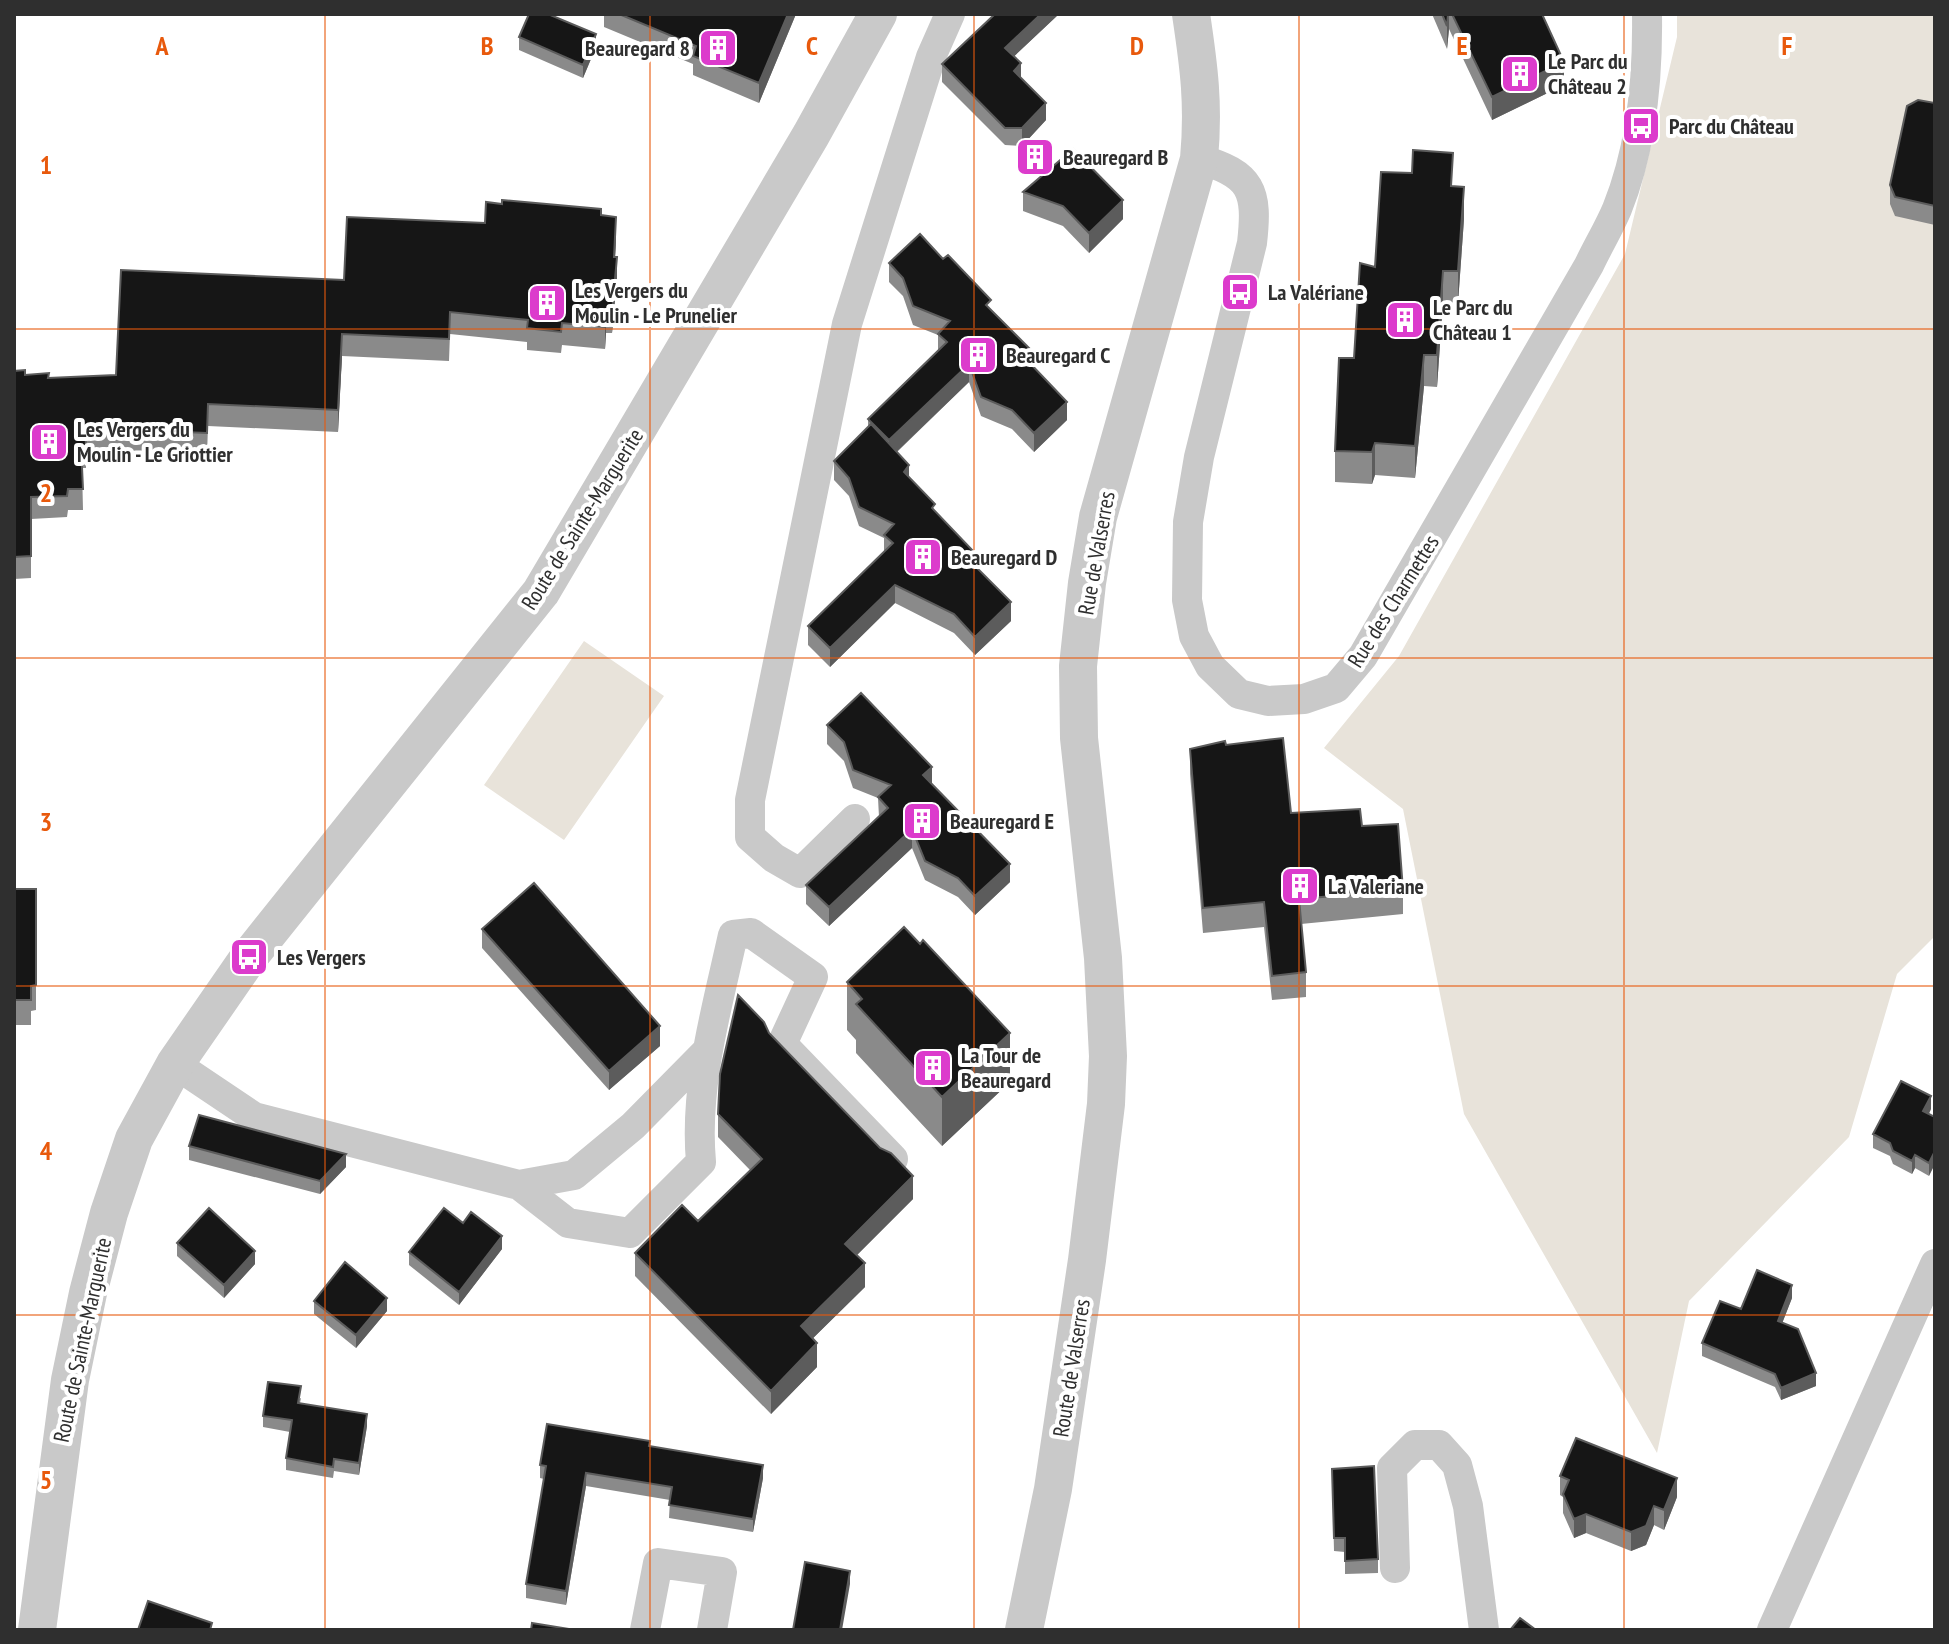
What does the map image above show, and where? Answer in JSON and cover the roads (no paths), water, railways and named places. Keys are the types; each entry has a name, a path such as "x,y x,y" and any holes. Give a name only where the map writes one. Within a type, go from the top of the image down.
{"street":[{"name":"Route de Sainte-Marguerite","path":"37,1630 63,1426 88,1293 109,1213 134,1139 175,1064 249,957 541,592 811,135 878,14"},
{"path":"855,819 800,873 774,858 750,837 750,800 847,324 931,57 950,14"},
{"name":"Rue de Valserres","path":"1106,1104 1108,1056 1103,958 1079,738 1078,666 1098,517 1199,159 1203,114 1191,14"},
{"name":"Rue des Charmettes","path":"1199,159 1217,164 1244,180 1255,200 1255,217 1252,243 1199,457 1188,522 1187,600 1194,636 1210,666 1239,694 1268,701 1304,699 1336,688 1363,656 1596,250 1617,208 1641,126 1648,63 1647,14"},
{"path":"175,1064 254,1117 519,1185 568,1223 630,1233 701,1162 699,1143 708,1050 733,935 751,933 813,977 782,1044 893,1159"},
{"path":"519,1185 574,1175 633,1126 708,1050"},
{"name":"Route de Valserres","path":"1024,1630 1053,1489 1087,1260 1106,1104"},
{"path":"1772,1630 1935,1264"},
{"path":"1395,1568 1392,1468 1415,1445 1439,1445 1457,1465 1468,1506 1484,1630"},
{"path":"645,1630 658,1563 722,1572 712,1630"}],"place":[{"name":"Beauregard 8","path":"718,48"},
{"name":"Le Parc du Château 2","path":"1520,74"},
{"name":"Parc du Château","path":"1641,126"},
{"name":"Beauregard B","path":"1035,157"},
{"name":"La Valériane","path":"1240,292"},
{"name":"Les Vergers du Moulin - Le Prunelier","path":"547,303"},
{"name":"Le Parc du Château 1","path":"1405,320"},
{"name":"Beauregard C","path":"978,355"},
{"name":"Les Vergers du Moulin - Le Griottier","path":"49,442"},
{"name":"Beauregard D","path":"923,557"},
{"name":"Beauregard E","path":"922,821"},
{"name":"La Valeriane","path":"1300,886"},
{"name":"Les Vergers","path":"249,957"},
{"name":"La Tour de Beauregard","path":"933,1068"}]}
